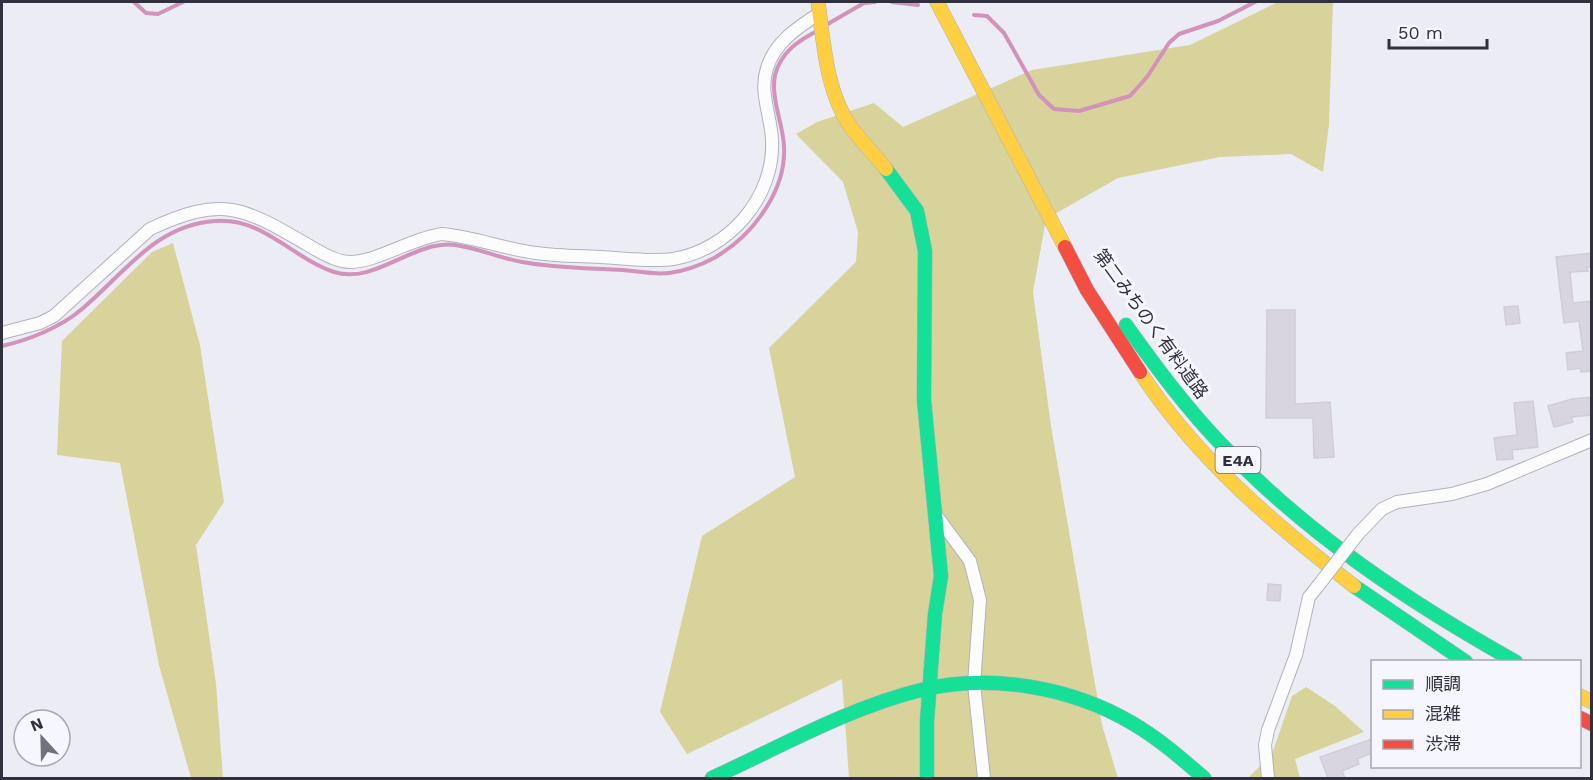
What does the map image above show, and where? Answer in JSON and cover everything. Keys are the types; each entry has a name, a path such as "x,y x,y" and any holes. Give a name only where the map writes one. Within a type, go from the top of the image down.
{"main road":[{"name":"第二みちのく有料道路","path":"936,2 1100,309 1154,393 1209,461 1282,530 1371,599 1463,660"},
{"path":"820,11 831,81 850,126 895,177 917,211 925,251 924,400 941,576 935,614 927,778"},
{"name":"第二みちのく有料道路","path":"1032,185 1098,285 1167,382 1223,447 1298,517 1388,586 1511,660"},
{"path":"712,778 896,697 930,689 974,684 1005,685 1059,692 1120,716 1164,743 1203,778"}],"street":[{"path":"2,333 40,323 54,316 150,229 169,220 220,208 258,216 320,252 350,262 364,260 427,236 442,234 536,253 648,260 690,255 730,234 757,201 770,163 772,142 765,101 767,69 773,54 784,40 820,11"},
{"path":"1268,778 1265,745 1268,730 1296,655 1309,597 1358,534 1382,508 1397,502 1452,494 1487,484 1592,440"},
{"path":"936,515 970,561 980,600 974,684 984,778"}],"shaded area":[{"path":"1278,2 1333,2 1329,124 1323,172 1291,154 1220,157 1118,178 1046,219 1033,292 1051,426 1102,725 1118,778 849,778 842,679 687,754 660,712 702,536 795,477 769,348 856,262 858,232 843,182 796,134 817,122 874,103 903,127 1032,70 1190,45"},
{"path":"173,243 200,345 224,502 196,545 216,684 223,778 191,778 159,665 120,463 57,455 62,341 152,252"},
{"path":"1306,687 1335,706 1364,732 1295,759 1300,778 1248,778 1272,754 1292,696"}],"building":[{"path":"1592,253 1592,267 1587,267 1588,271 1570,272 1573,303 1592,301 1592,371 1581,372 1580,368 1568,370 1566,353 1583,351 1579,321 1564,323 1556,257"},
{"path":"1518,306 1520,323 1506,325 1504,307"},
{"path":"1267,310 1295,310 1295,404 1330,402 1334,457 1314,458 1313,418 1266,418"},
{"path":"1592,397 1592,415 1571,417 1573,422 1554,427 1548,406 1572,399"},
{"path":"1533,401 1538,447 1512,450 1513,459 1497,460 1494,438 1517,435 1514,403"},
{"path":"1268,584 1281,585 1280,601 1267,600"},
{"path":"1371,739 1371,753 1357,759 1359,764 1342,771 1345,778 1328,778 1320,757"}],"waterway":[{"path":"134,2 146,13 158,14 183,2"},
{"path":"826,25 864,3 875,2"},
{"path":"892,2 918,5"},
{"path":"974,15 987,16 1004,33 1039,95 1054,109 1079,111 1130,96 1147,77 1169,43 1179,34 1218,21 1255,2"},
{"path":"2,346 44,332 74,316 158,241 194,224 215,221 232,221 248,225 319,266 334,272 349,274 364,273 439,245 464,246 513,260 559,267 663,273 681,271 698,265 714,258 743,236 756,223 775,191 784,155 783,137 775,98 775,75 781,60 791,48 817,31"}],"traffic: fast":[{"path":"886,169 917,211 925,251 924,400 941,576 935,614 927,721 927,778"},
{"path":"1126,325 1172,387 1210,432 1290,509 1325,538 1399,591 1513,660"},
{"path":"1354,586 1463,660"},
{"path":"712,778 867,707 921,690 974,683 1002,683 1030,687 1083,700 1132,723 1151,735 1204,778"}],"traffic: slow":[{"path":"818,2 827,67 836,98 850,126 886,169"},
{"path":"937,2 1065,247"},
{"path":"1140,372 1162,403 1211,461 1265,513 1354,586"},
{"path":"1581,696 1592,702"}],"traffic: jam":[{"path":"1065,247 1087,290 1140,372"},
{"path":"1581,718 1592,724"}]}
